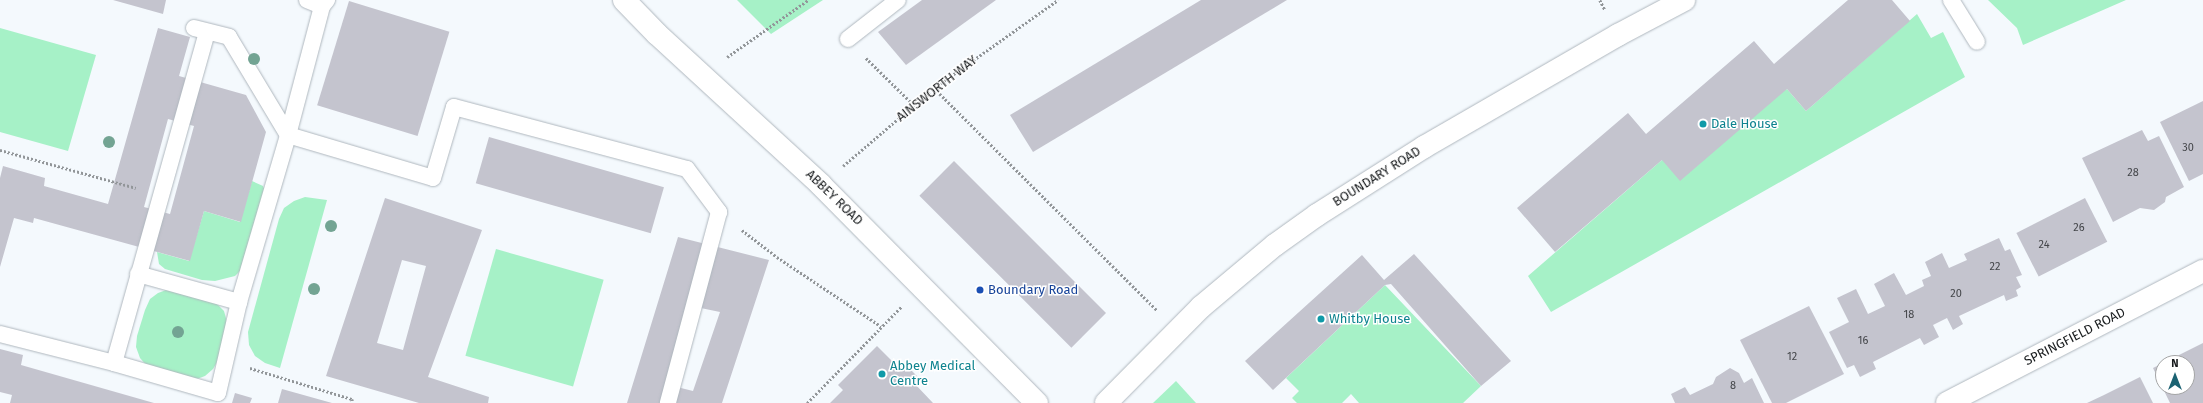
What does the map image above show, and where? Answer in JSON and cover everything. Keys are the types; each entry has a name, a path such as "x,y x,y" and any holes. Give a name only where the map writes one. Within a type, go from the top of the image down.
{"street":[{"name":"ABBEY ROAD","path":"624,0 702,75 821,185 1037,403"},
{"name":"BOUNDARY ROAD","path":"1106,403 1179,327 1275,245 1358,188 1597,47 1684,0"},
{"name":"SPRINGFIELD ROAD","path":"1947,403 2203,271"}],"lane":[{"path":"0,334 114,363 218,393 239,302 288,135 324,3 307,0"},
{"path":"848,39 898,0"},
{"path":"1951,0 1977,42"},
{"path":"114,363 160,194 200,30 229,37 288,135 433,178 454,107 687,169 719,212 668,403"},
{"path":"138,274 239,302"}],"path":[{"path":"702,75 808,0"},
{"name":"AINSWORTH WAY","path":"821,185 934,88 1058,0"},
{"path":"848,39 914,104"},
{"path":"934,88 1146,301 1179,327"},
{"path":"0,150 160,194"},
{"path":"719,212 777,257 881,326"},
{"path":"806,403 881,326 922,287"},
{"path":"225,361 352,399 353,403"}],"green space":[{"path":"737,0 823,0 771,34"},
{"path":"1988,0 2126,0 2023,45 2017,28"},
{"path":"1917,14 1931,38 1943,32 1965,77 1551,312 1528,276 1662,160 1787,89 1806,111"},
{"path":"0,28 96,55 68,151 0,132"},
{"path":"252,181 263,186 265,191 243,268 235,276 215,281 202,280 165,269 159,264 157,252 189,261 204,211 240,222"},
{"path":"305,197 327,200 280,368 265,363 255,356 249,345 248,332 279,219 284,208 294,201"},
{"path":"496,249 604,280 573,387 465,356"},
{"path":"1385,285 1481,386 1463,403 1359,403 1351,394 1342,403 1297,403 1292,398 1299,391 1286,378"},
{"path":"169,289 216,303 224,311 227,322 219,359 213,369 205,376 194,380 147,366 140,358 136,347 137,336 150,299 158,293"},
{"path":"1176,381 1196,403 1153,403"}],"building":[{"path":"113,0 166,0 163,14"},
{"path":"922,0 996,0 906,65 878,32"},
{"path":"1201,0 1287,0 1033,152 1010,115"},
{"name":"Dale House","path":"1848,0 1892,0 1910,21 1806,111 1787,89 1680,181 1662,160 1555,252 1517,208 1628,113 1646,134 1754,41 1774,64"},
{"path":"349,1 449,32 418,136 317,105"},
{"path":"158,28 190,37 179,76 246,95 266,132 241,222 204,211 190,261 34,218 33,223 14,218 0,267 0,178 3,166 45,178 44,186 108,204","holes":["168,119 194,126 170,214 144,207"]},
{"path":"2203,101 2203,174 2189,181 2160,122"},
{"path":"2142,130 2148,141 2159,136 2184,187 2166,197 2165,202 2154,210 2140,208 2113,222 2082,158"},
{"path":"489,137 664,187 651,233 476,183"},
{"path":"954,161 1106,313 1071,348 919,196"},
{"path":"385,198 482,230 428,377 489,397 488,403 419,403 326,376","holes":["402,260 426,266 403,350 377,343"]},
{"path":"2085,198 2107,242 2039,277 2016,233"},
{"path":"678,237 769,260 722,403 627,403","holes":["691,306 720,312 693,391 665,384"]},
{"path":"1999,238 2005,251 2010,249 2022,275 2016,277 2021,287 2016,290 2018,296 2006,301 2004,295 1959,316 1963,324 1953,330 1947,318 1933,325 1939,337 1924,345 1920,338 1873,362 1876,369 1860,377 1854,365 1847,368 1829,332 1849,322 1837,298 1856,289 1868,314 1885,306 1874,284 1894,273 1906,295 1924,286 1922,280 1931,276 1925,262 1942,253 1949,268 1967,260 1964,254"},
{"name":"Whitby House","path":"1414,254 1511,361 1481,386 1391,284 1385,285 1273,390 1245,361 1362,255 1384,280"},
{"path":"1809,306 1844,374 1786,403 1772,403 1740,340"},
{"path":"2203,343 2203,403 2170,403 2166,395 2195,395 2195,355 2179,355"},
{"name":"Abbey Medical Centre","path":"877,346 901,370 906,365 919,378 914,383 933,403 830,403 843,390 838,385"},
{"path":"0,349 23,355 21,365 154,403 10,403 12,395 0,392"},
{"path":"1730,368 1739,373 1744,383 1752,378 1764,403 1675,403 1671,394 1685,387 1690,395 1713,384 1716,377"},
{"path":"2140,377 2153,403 2087,403 2104,395"},
{"path":"282,389 332,403 278,403"},
{"path":"235,393 252,398 250,403 232,403"}],"place":[{"name":"Dale House","path":"1703,124"},
{"name":"Boundary Road","path":"980,290"},
{"name":"Whitby House","path":"1321,319"},
{"name":"Abbey Medical Centre","path":"882,374"}]}
